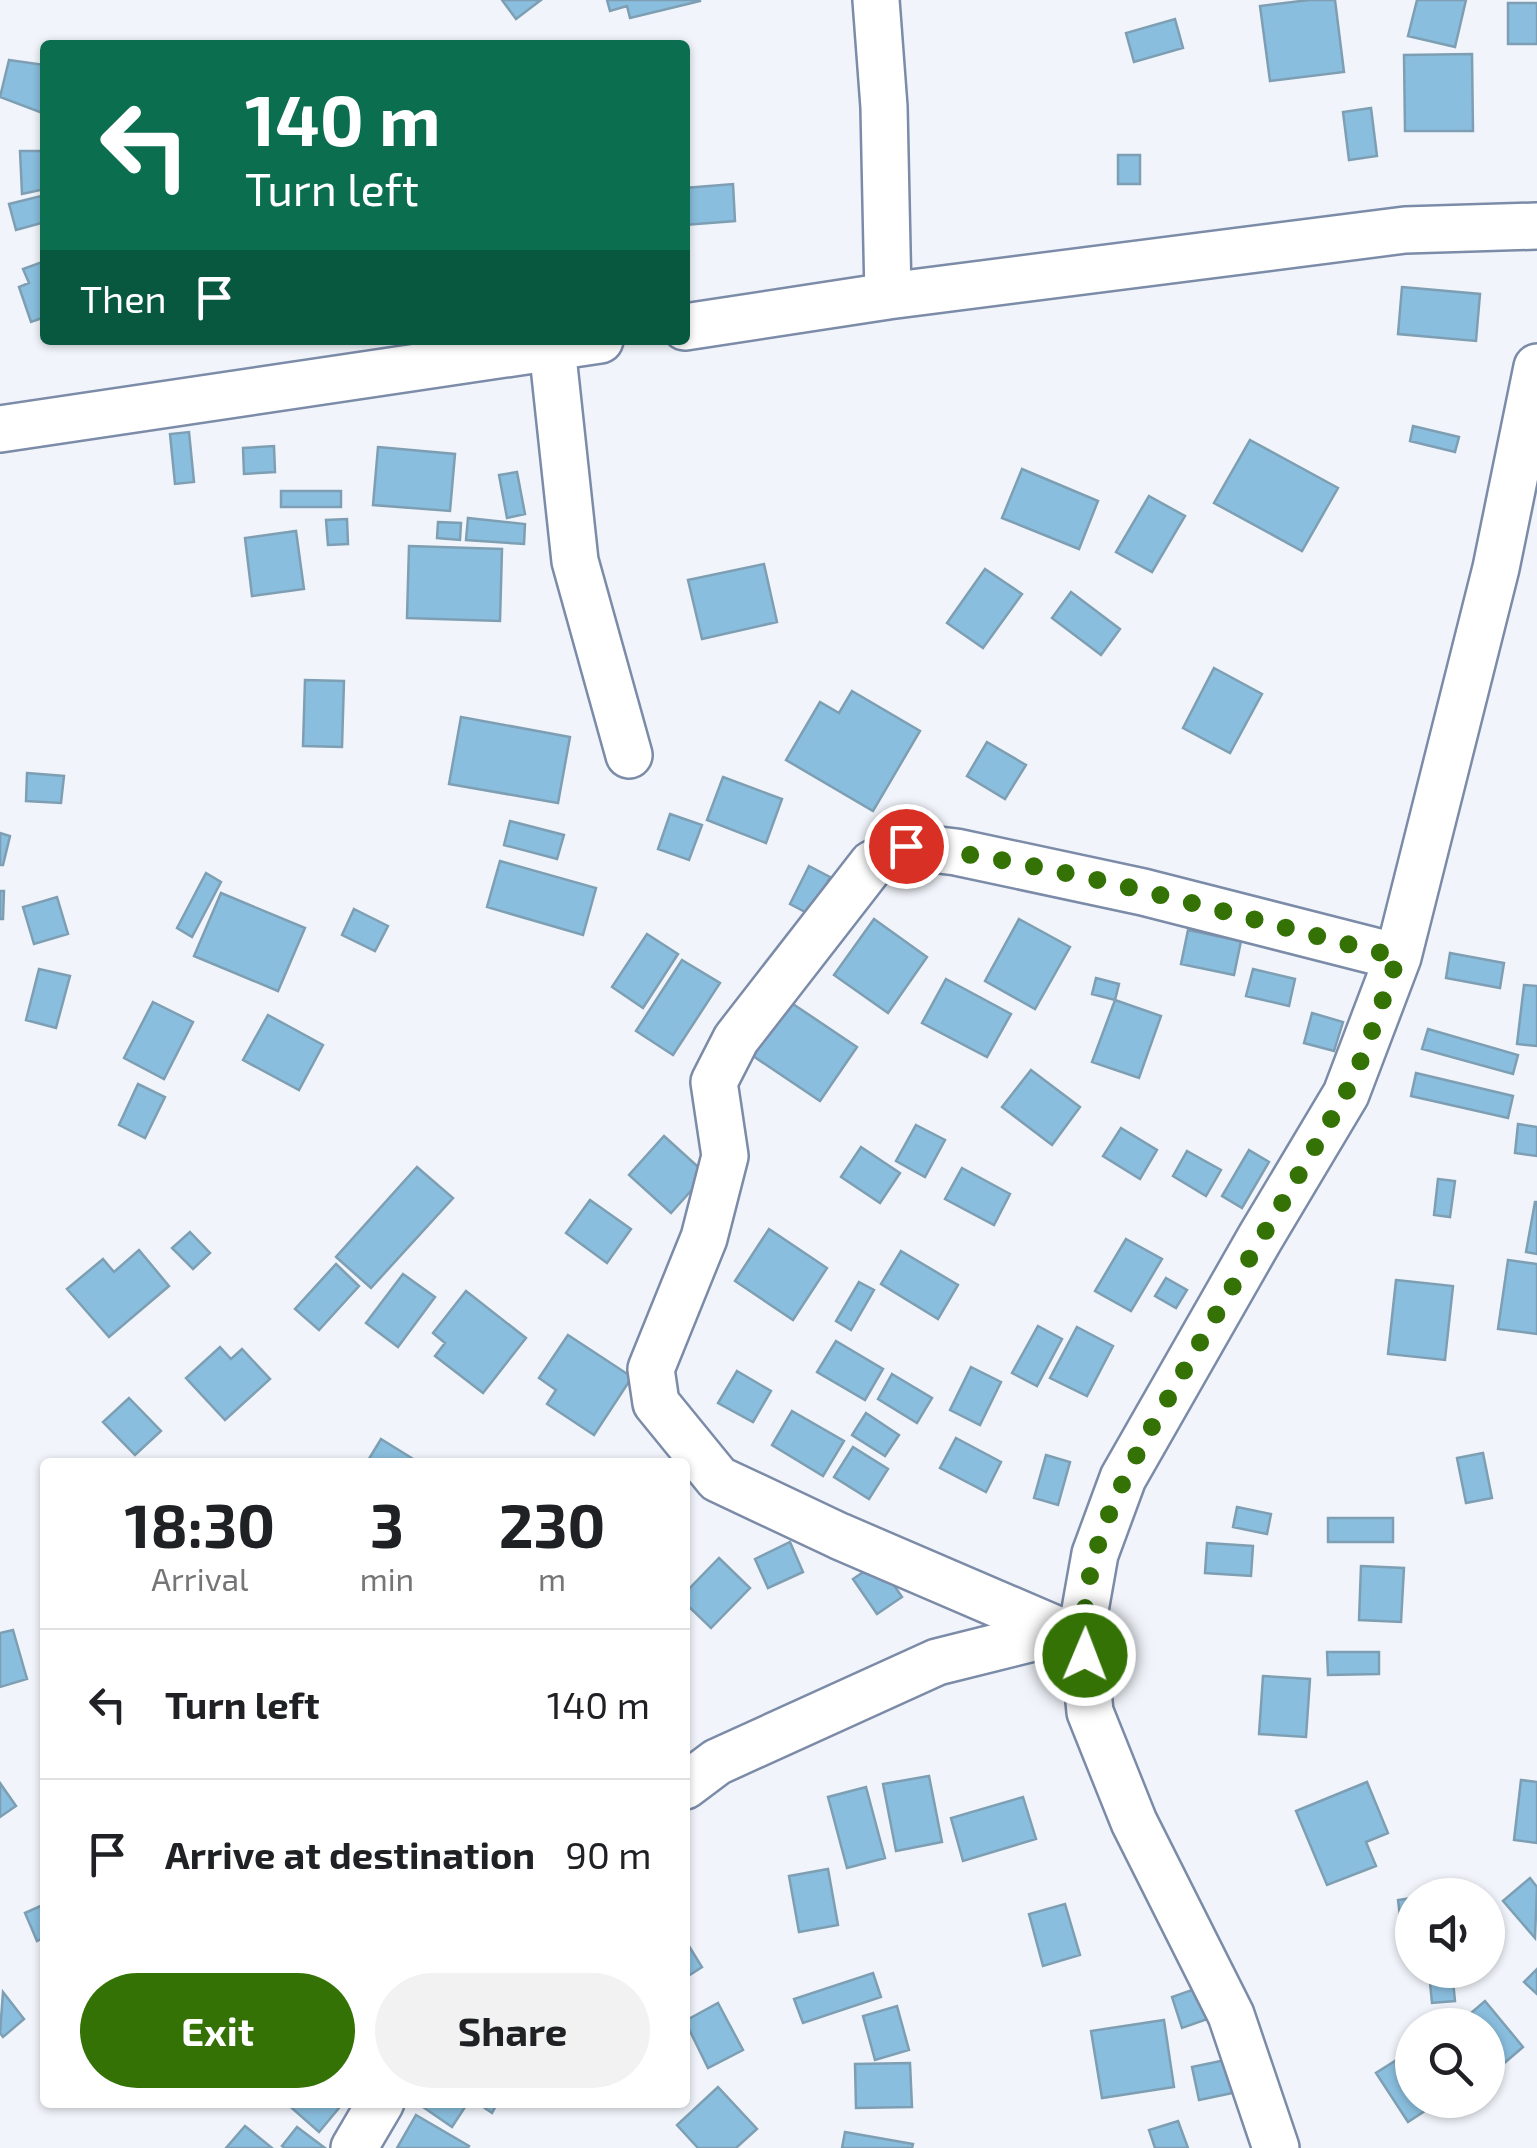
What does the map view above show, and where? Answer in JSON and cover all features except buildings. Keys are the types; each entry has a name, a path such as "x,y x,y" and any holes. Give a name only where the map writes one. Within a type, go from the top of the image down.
{"street":[{"path":"876,0 884,107 888,296"},
{"path":"690,326 888,296 1405,230 1537,226"},
{"path":"0,429 566,345"},
{"path":"552,347 574,561 628,755"},
{"path":"1276,2148 1232,2015 1134,1822 1090,1712 1071,1629 1123,1478 1346,1094 1398,957 1496,568 1537,367"},
{"path":"1071,1629 840,1536 718,1479 656,1403 651,1369 704,1238 725,1156 714,1082 736,1039 872,864 906,846 956,852 1144,892 1398,957"},
{"path":"690,1782 718,1762 937,1662 1071,1629"},
{"path":"354,2148 377,2108"}],"route":[{"path":"906,846 956,852 1144,892 1398,957 1346,1094 1123,1478 1095,1554 1082,1626 1085,1655"}]}
